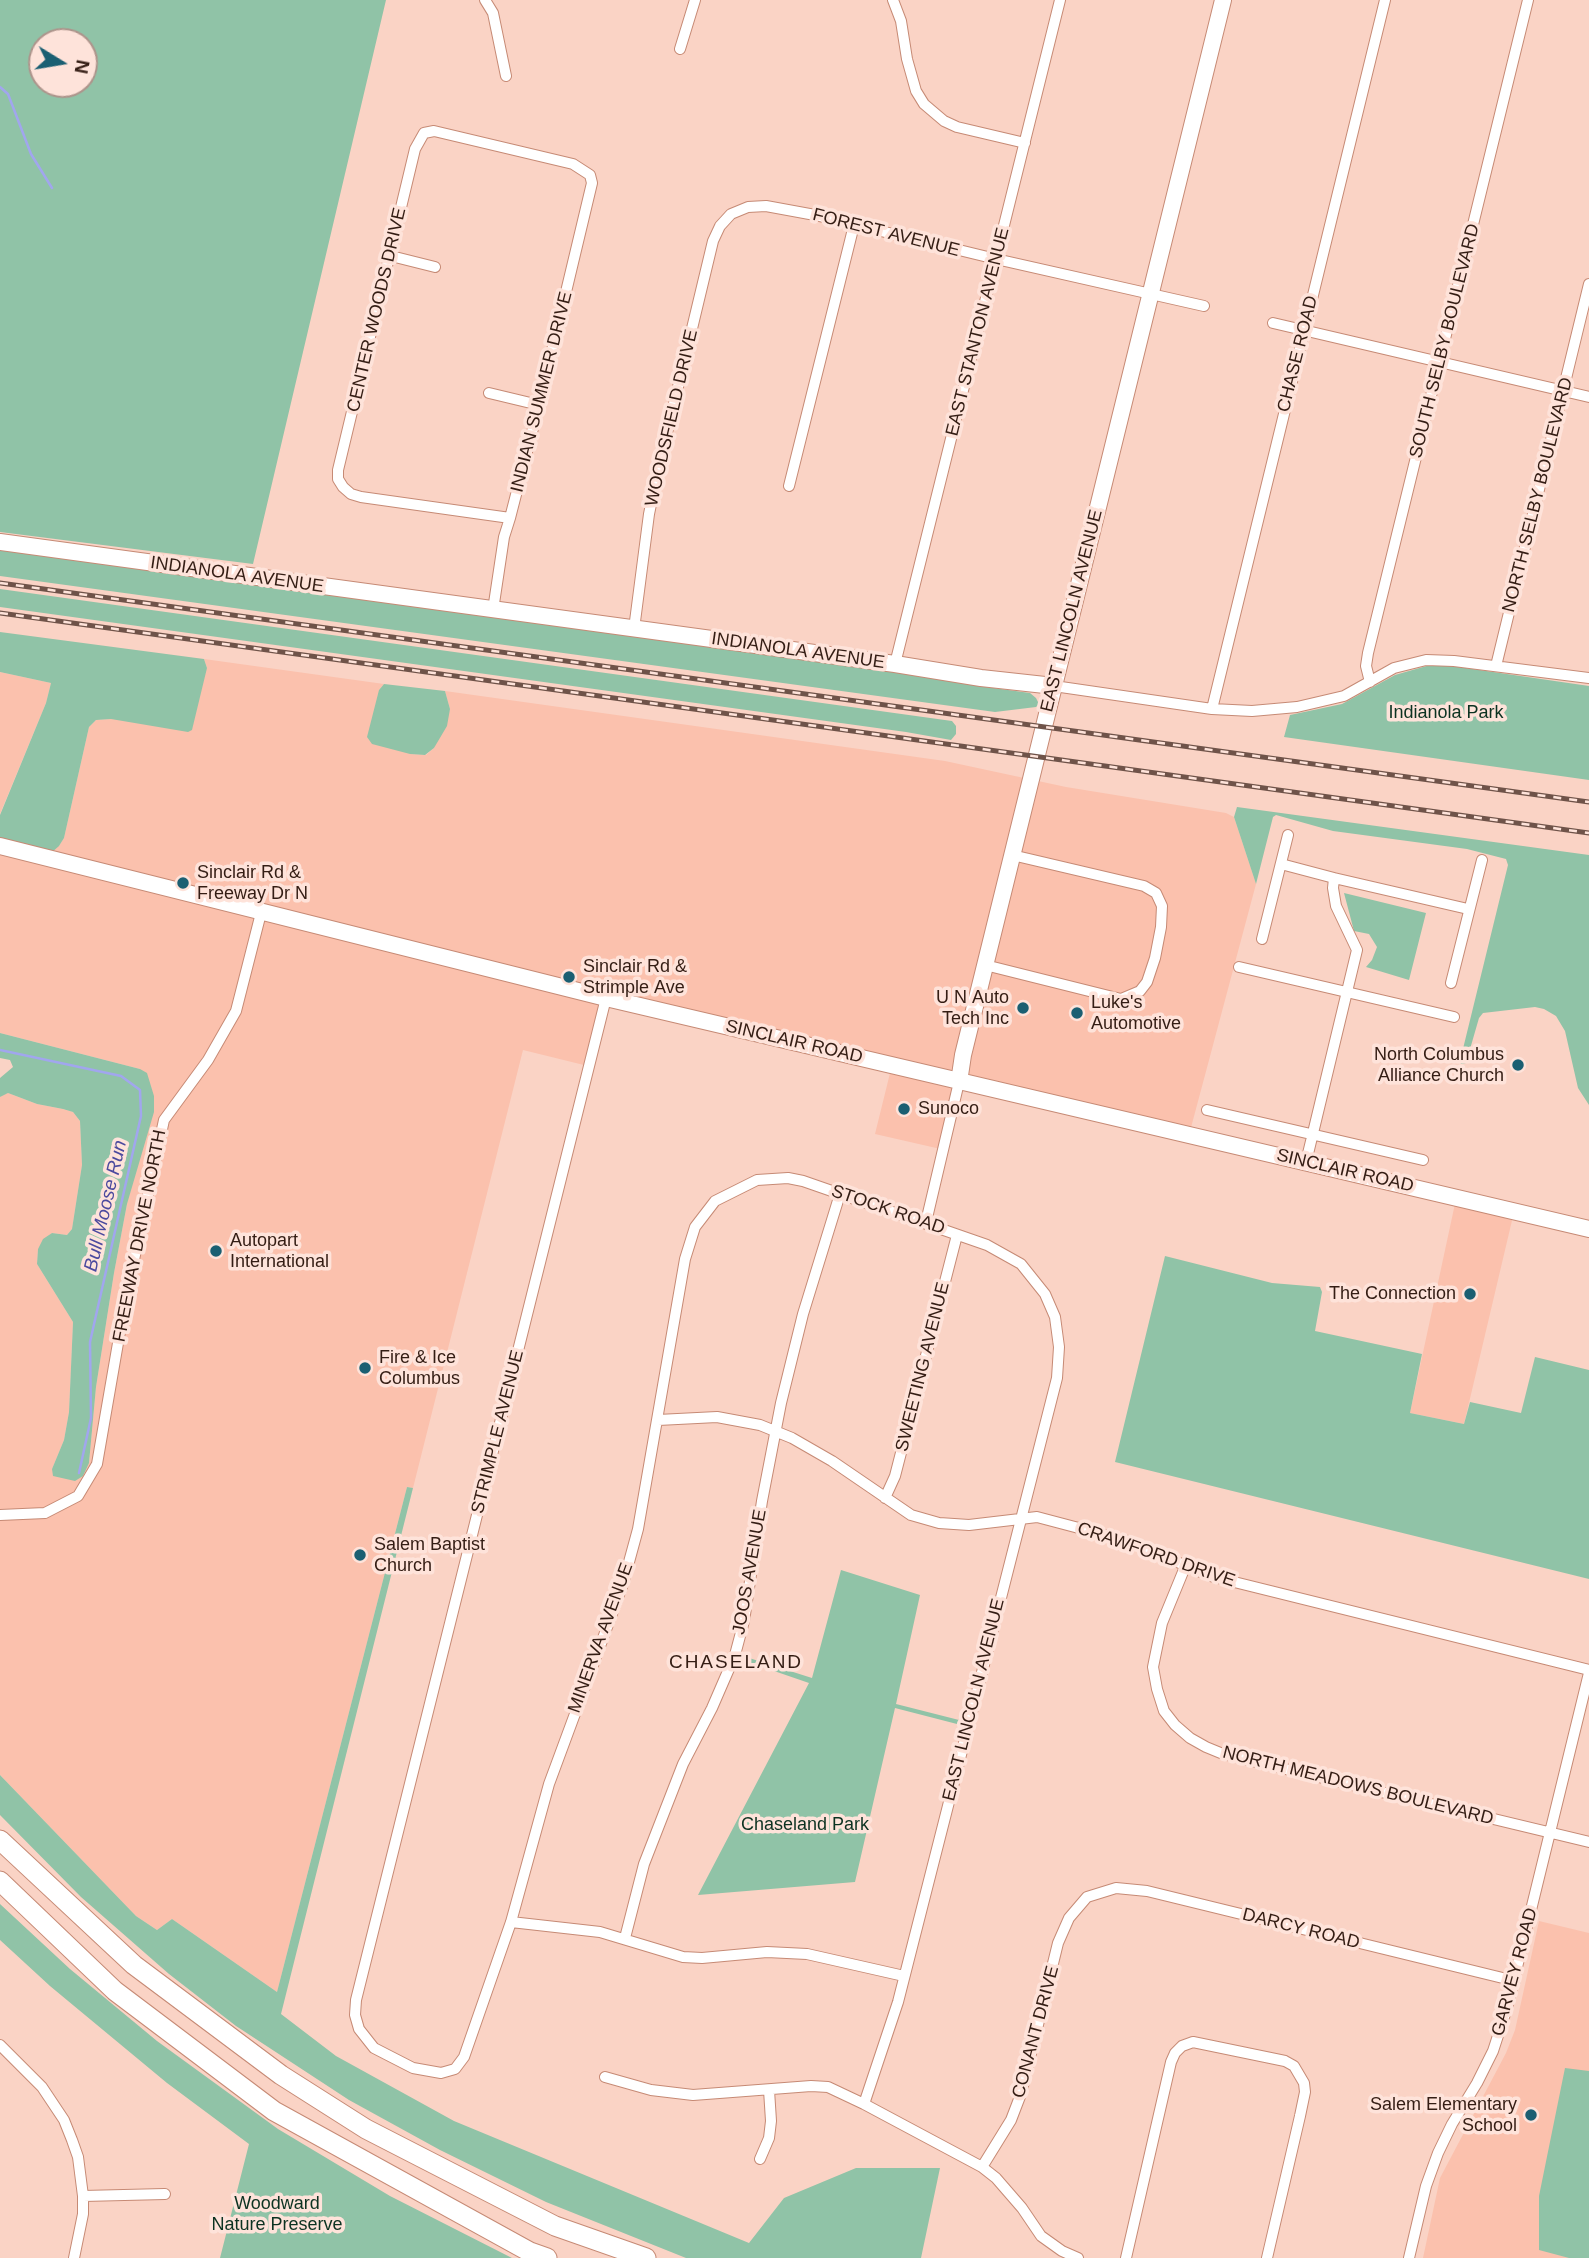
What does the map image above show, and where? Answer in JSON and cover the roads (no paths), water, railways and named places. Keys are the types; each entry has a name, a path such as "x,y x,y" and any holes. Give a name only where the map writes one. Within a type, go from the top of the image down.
{"highway":[{"path":"0,1840 134,1965 281,2075 366,2129 555,2226 646,2258"},
{"path":"0,1881 115,1991 274,2111 530,2252 547,2258"}],"main road":[{"name":"EAST LINCOLN AVENUE","path":"959,1082 963,1055 1223,0"},
{"name":"INDIANOLA AVENUE","path":"0,542 1054,686"},
{"name":"SINCLAIR ROAD","path":"0,846 606,998 1589,1229"}],"street":[{"path":"485,0 493,13 506,76"},
{"path":"680,49 695,0"},
{"path":"893,0 901,21 916,91 924,104 944,121 957,127 1025,143"},
{"name":"EAST STANTON AVENUE","path":"895,664 1060,0"},
{"name":"CHASE ROAD","path":"1212,709 1385,0"},
{"name":"SOUTH SELBY BOULEVARD","path":"1370,682 1366,666 1368,653 1528,0"},
{"name":"INDIAN SUMMER DRIVE","path":"424,133 445,132 573,164 590,175 592,192 504,537 493,610"},
{"name":"CENTER WOODS DRIVE","path":"424,133 415,149 338,479 351,494 361,497 510,519"},
{"name":"FOREST AVENUE","path":"731,214 748,207 766,206 1204,306"},
{"name":"WOODSFIELD DRIVE","path":"634,629 649,514 665,440 713,242 720,226 731,214"},
{"path":"789,486 854,225"},
{"path":"391,256 435,267"},
{"name":"NORTH SELBY BOULEVARD","path":"1496,666 1589,284"},
{"path":"1273,323 1589,397"},
{"path":"489,393 539,405"},
{"name":"INDIANOLA AVENUE","path":"1054,686 1212,709 1252,711 1297,707 1344,696 1394,668 1426,660 1454,660 1589,678"},
{"path":"1262,939 1288,835"},
{"path":"985,965 1121,999 1140,991 1147,982 1158,944 1162,906 1156,893 1144,886 1012,855"},
{"path":"1451,983 1482,860"},
{"path":"1281,864 1468,909"},
{"path":"1306,1162 1357,950 1336,906 1334,878"},
{"name":"FREEWAY DRIVE NORTH","path":"0,1515 45,1513 78,1496 97,1464 126,1297 163,1120 208,1060 236,1011 261,913"},
{"path":"1239,967 1454,1017"},
{"name":"STRIMPLE AVENUE","path":"455,2069 441,2073 413,2068 374,2048 359,2029 355,2015 356,2000 606,998"},
{"name":"EAST LINCOLN AVENUE","path":"926,1222 959,1082"},
{"path":"1207,1110 1423,1160"},
{"name":"STOCK ROAD","path":"715,1201 757,1180 788,1178 803,1181 988,1245 1021,1264 1045,1294"},
{"name":"JOOS AVENUE","path":"625,1938 644,1864 683,1764 735,1655 744,1622 775,1432 803,1314 840,1194"},
{"name":"MINERVA AVENUE","path":"455,2069 464,2057 511,1922 549,1784 623,1584 638,1529 684,1259 695,1227 715,1201"},
{"name":"SWEETING AVENUE","path":"885,1498 895,1476 957,1235"},
{"name":"EAST LINCOLN AVENUE","path":"864,2104 904,1976 1057,1378 1059,1347 1055,1317 1045,1294"},
{"name":"CRAWFORD DRIVE","path":"658,1420 717,1417 760,1425 792,1438 832,1461 911,1515 939,1523 969,1525 1037,1517 1128,1541 1185,1567 1239,1584 1589,1671"},
{"name":"NORTH MEADOWS BOULEVARD","path":"1185,1567 1162,1623 1153,1667 1164,1711 1190,1738 1223,1754 1589,1842"},
{"name":"GARVEY ROAD","path":"1409,2258 1426,2186 1438,2153 1493,2051 1514,1981 1589,1671"},
{"name":"DARCY ROAD","path":"1087,1897 1116,1888 1147,1891 1514,1981"},
{"name":"CONANT DRIVE","path":"982,2167 1007,2128 1021,2094 1058,1943 1069,1918 1087,1897"},
{"path":"511,1922 600,1932 682,1957 702,1958 767,1952 807,1954 904,1976"},
{"path":"1126,2258 1171,2062 1182,2046 1193,2042 1284,2061 1294,2066 1304,2083 1305,2092 1267,2258"},
{"path":"0,2045 35,2079 64,2120 78,2157 83,2196 82,2223 74,2258"},
{"path":"606,2077 672,2094 693,2095 828,2087 982,2167 996,2178 1022,2208 1041,2236 1062,2251 1078,2258"},
{"path":"760,2159 769,2138 769,2090"},
{"path":"83,2196 165,2194"}],"waterway":[{"path":"0,87 8,94 31,154 52,188"},
{"name":"Bull Moose Run","path":"0,1050 121,1076 140,1090 141,1116 90,1342 91,1418 79,1473"}],"railway":[{"path":"0,583 1589,802"},
{"path":"0,613 1589,833"}],"place":[{"name":"Sinclair Rd & Freeway Dr N","path":"183,883"},
{"name":"Sinclair Rd & Strimple Ave","path":"569,977"},
{"name":"U N Auto Tech Inc","path":"1023,1008"},
{"name":"Luke's Automotive","path":"1077,1013"},
{"name":"North Columbus Alliance Church","path":"1518,1065"},
{"name":"Sunoco","path":"904,1109"},
{"name":"Autopart International","path":"216,1251"},
{"name":"The Connection","path":"1470,1294"},
{"name":"Fire & Ice Columbus","path":"365,1368"},
{"name":"Salem Baptist Church","path":"360,1555"},
{"name":"Salem Elementary School","path":"1531,2115"}],"district":[{"name":"CHASELAND","path":"736,1663"}],"park label":[{"name":"Indianola Park","path":"1446,713"},
{"name":"Chaseland Park","path":"805,1825"},
{"name":"Woodward Nature Preserve","path":"277,2214"}]}
